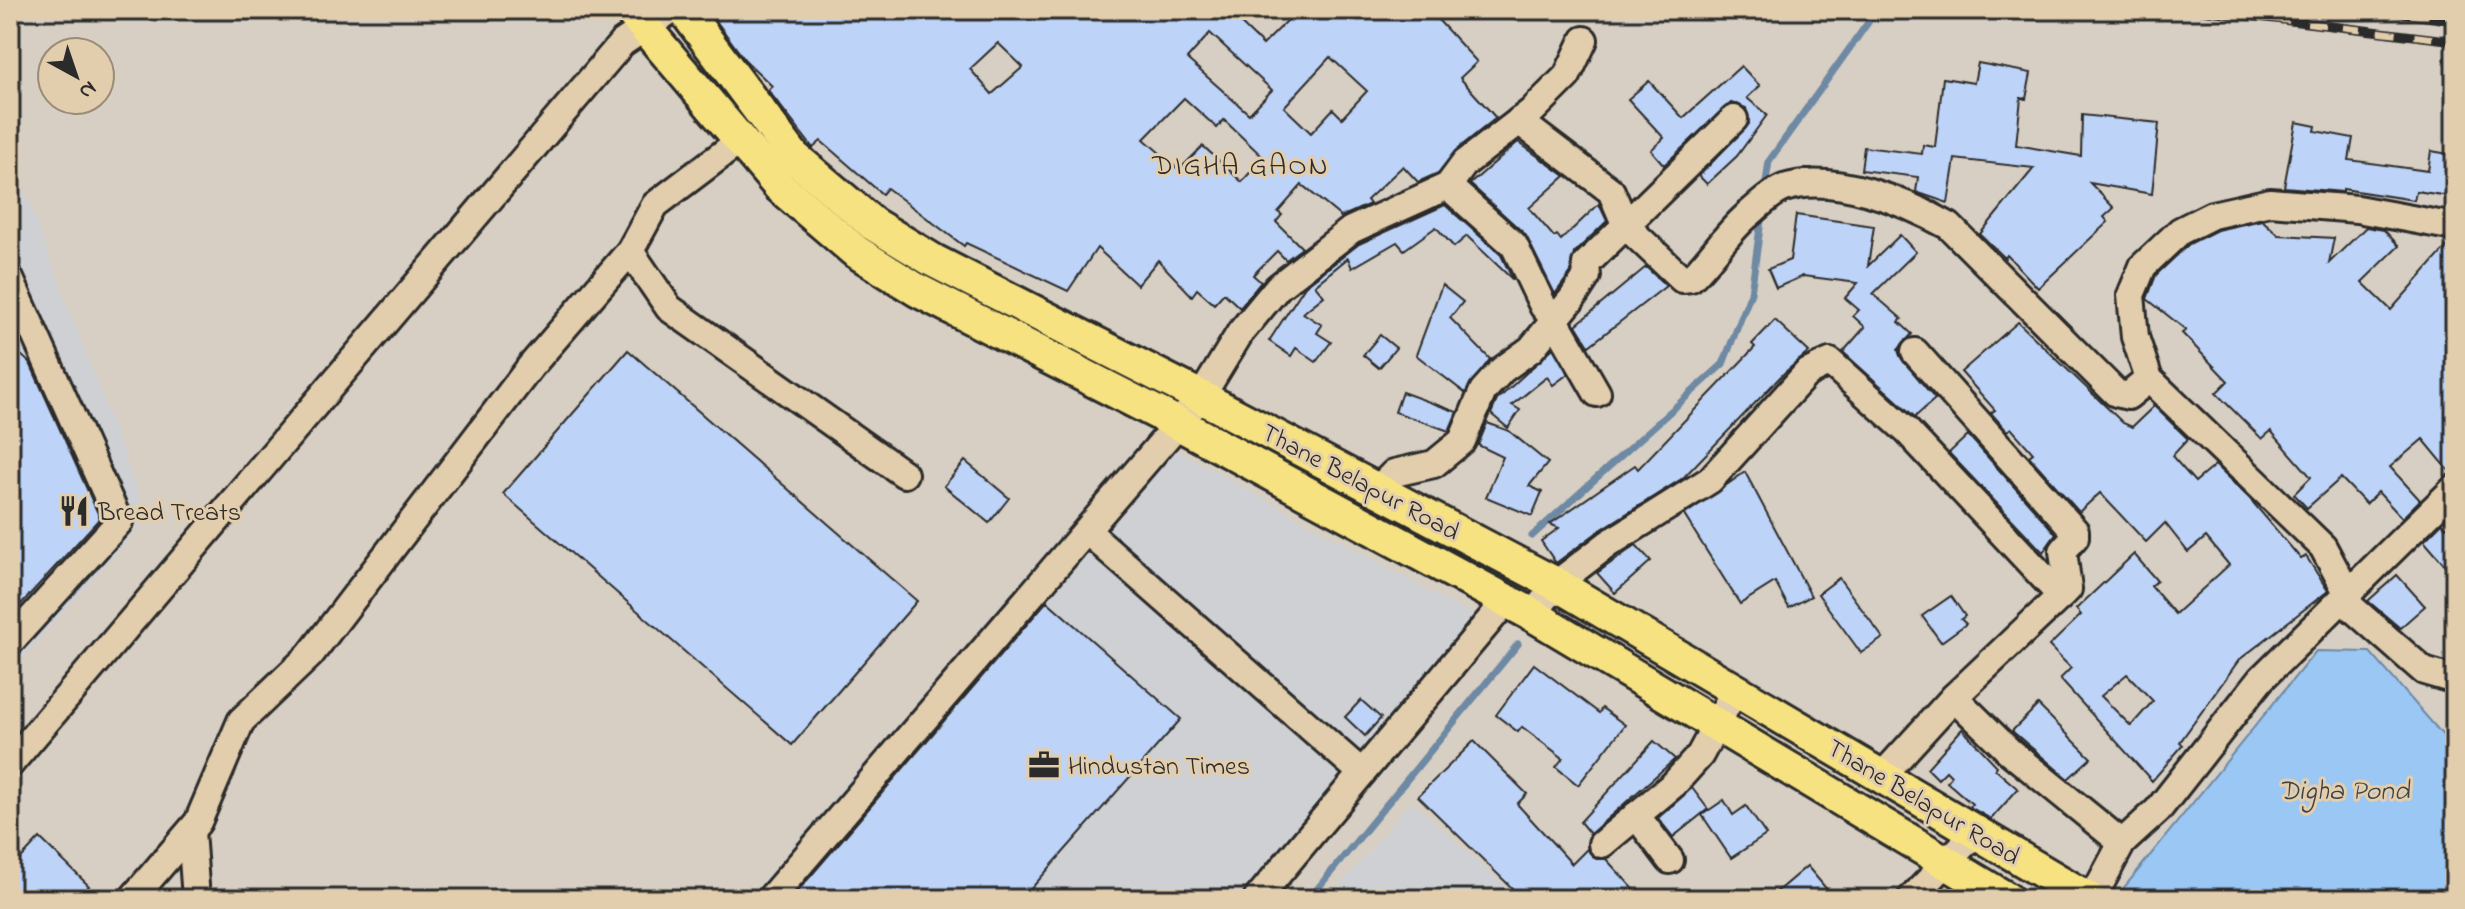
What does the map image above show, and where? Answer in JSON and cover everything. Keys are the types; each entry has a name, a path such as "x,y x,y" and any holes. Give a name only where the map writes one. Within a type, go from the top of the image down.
{"main road":[{"name":"Thane Belapur Road","path":"684,10 794,157 873,224 934,261 1556,584 2091,899"},
{"name":"Thane Belapur Road","path":"649,17 741,140 809,215 855,251 917,290 1177,423 1520,608 2007,899"}],"street":[{"path":"10,764 622,43 649,17"},
{"path":"770,899 1201,397 1240,333 1278,287 1351,230 1448,186 1465,163 1519,121 1567,76 1584,40"},
{"path":"1377,490 1394,473 1434,464 1462,441 1483,391 1531,349 1555,320 1587,276 1586,264 1734,119"},
{"path":"1519,121 1611,191 1626,226 1682,279 1691,278 1763,203 1783,188 1832,185 1920,209 1949,226 2116,393 2128,396 2149,379"},
{"path":"132,899 198,822 241,721 310,655 531,366 630,251 655,205 741,140"},
{"path":"1448,186 1514,245 1543,306 1555,320 1597,393"},
{"path":"2455,227 2357,209 2270,202 2212,215 2180,231 2143,266 2131,295 2135,337 2149,379 2323,547 2346,598 2424,671 2455,680"},
{"path":"630,251 669,308 904,474"},
{"path":"10,279 119,522 10,642"},
{"path":"1882,776 1954,697 2068,589 2063,551 2075,537 2075,531 1915,352"},
{"path":"1257,899 1362,773 1520,608 1608,544 1710,480 1807,373 1830,362 1907,431 2061,596"},
{"path":"2091,899 2122,843 2158,810 2261,679 2455,488"},
{"path":"1087,531 1362,773"},
{"path":"1602,844 1674,784 1700,755 1735,690"},
{"path":"1954,697 2009,751 2122,843"},
{"path":"1636,815 1670,860"},
{"path":"191,831 196,899"},
{"path":"1911,899 1976,832"}],"shaded area":[{"path":"10,152 148,518 10,671"},
{"name":"Hindustan Times","path":"1148,434 1499,630 1274,899 747,899"},
{"path":"1411,801 1520,899 1329,899"}],"water":[{"name":"Digha Pond","path":"2316,651 2370,652 2455,749 2455,899 2137,899 2122,890"}],"building":[{"path":"708,10 1227,10 1263,45 1289,19 1280,10 1429,10 1477,62 1460,78 1496,118 1455,151 1438,173 1418,182 1403,166 1367,200 1370,204 1341,217 1302,185 1278,212 1282,215 1276,222 1302,248 1286,260 1277,251 1253,275 1261,282 1240,308 1224,293 1214,304 1197,289 1192,296 1158,260 1137,285 1097,248 1068,291 966,243 964,246 887,188 882,194 821,141 813,148 768,90 772,86 745,60","holes":["1210,33 1272,90 1249,114 1187,59","998,43 1023,67 992,94 970,69","1330,57 1367,91 1342,118 1333,109 1311,133 1284,107","1184,98 1217,128 1224,120 1263,157 1242,182 1203,146 1179,170 1144,139"]},
{"path":"1978,63 2031,73 2026,99 2021,98 2016,145 2081,156 2082,115 2159,123 2152,194 2090,183 2114,208 2104,217 2108,222 2038,288 2007,255 2005,258 1980,234 2034,168 1955,159 1948,203 1916,192 1918,177 1861,170 1864,147 1922,154 1923,145 1935,147 1943,78 1974,83"},
{"path":"1741,66 1760,86 1747,98 1767,115 1737,156 1707,184 1699,176 1749,124 1746,108 1731,103 1664,165 1651,150 1664,138 1628,99 1649,81 1683,118"},
{"path":"2296,122 2316,126 2315,131 2353,138 2349,160 2428,171 2431,151 2455,155 2455,197 2416,191 2414,200 2343,189 2343,192 2284,187"},
{"path":"1518,142 1565,176 1529,208 1554,237 1557,235 1561,240 1599,204 1607,221 1574,253 1571,272 1555,294 1525,234 1470,184"},
{"path":"1445,205 1501,255 1513,280 1467,236 1454,247 1436,227 1404,250 1397,242 1352,268 1348,258 1315,285 1324,296 1303,313 1322,325 1317,333 1331,342 1316,362 1296,348 1291,356 1269,341 1305,286 1359,244"},
{"path":"1796,215 1874,226 1868,266 1900,235 1916,252 1873,294 1902,319 1899,322 1912,334 1898,350 1900,356 1935,399 1915,417 1843,352 1865,327 1853,316 1859,310 1845,298 1858,283 1803,276 1776,288 1768,269 1790,260"},
{"path":"2262,220 2279,235 2334,238 2329,263 2366,227 2384,230 2399,246 2362,282 2391,310 2451,242 2455,243 2455,472 2451,473 2423,439 2390,467 2420,500 2402,518 2378,492 2366,504 2341,478 2307,508 2294,494 2311,477 2271,431 2262,439 2216,393 2228,381 2182,333 2186,330 2147,299 2156,275 2189,244 2217,230"},
{"path":"1646,267 1666,286 1589,346 1576,325"},
{"path":"1442,285 1463,302 1450,318 1490,359 1465,393 1416,355"},
{"path":"1775,320 1809,352 1784,373 1683,478 1599,531 1556,563 1541,541 1559,528 1550,524 1635,465 1638,469 1755,347 1752,344"},
{"path":"2018,322 2123,423 2132,427 2154,406 2188,439 2172,456 2195,482 2215,465 2250,499 2301,559 2306,556 2328,591 2239,660 2180,742 2183,745 2152,781 2060,679 2071,668 2049,646 2081,615 2076,609 2134,554 2157,581 2151,586 2175,614 2229,565 2206,537 2188,552 2165,523 2146,542 2100,493 2079,512 2029,456 2033,453 2011,428 2007,431 1991,413 1995,410 1961,372","holes":["2127,674 2153,701 2131,726 2101,696"]},
{"path":"1380,335 1396,348 1379,368 1363,355"},
{"path":"10,345 30,363 100,518 10,616"},
{"path":"1553,348 1568,374 1553,385 1547,377 1512,405 1520,410 1508,428 1491,414 1497,400"},
{"path":"628,350 917,601 792,745 503,494"},
{"path":"1402,392 1457,412 1449,431 1395,412"},
{"path":"1487,423 1509,431 1548,463 1529,486 1542,492 1532,516 1486,497 1503,457 1478,445"},
{"path":"1968,435 2056,534 2043,552 1949,453"},
{"path":"965,461 1009,498 989,523 944,486"},
{"path":"1745,472 1811,596 1789,608 1775,582 1740,604 1684,515"},
{"path":"2455,518 2455,577 2424,541 2442,523 2446,527"},
{"path":"1636,545 1651,561 1615,593 1597,573"},
{"path":"2397,575 2425,606 2400,628 2368,601"},
{"path":"1839,578 1883,638 1861,653 1818,594"},
{"path":"1951,596 1965,616 1961,619 1966,624 1941,642 1922,616"},
{"path":"1047,601 1181,719 1022,899 791,899"},
{"path":"1534,664 1599,713 1602,708 1625,725 1578,785 1556,767 1563,758 1522,727 1518,732 1496,715"},
{"path":"1361,700 1381,718 1365,736 1345,717"},
{"path":"2038,705 2091,758 2068,779 2012,731"},
{"path":"1962,729 1997,766 1995,769 2018,789 1991,819 1970,807 1972,804 1947,782 1951,776 1946,771 1938,779 1927,768"},
{"path":"1474,741 1527,794 1517,804 1572,864 1587,849 1596,859 1606,859 1643,899 1534,899 1526,891 1520,896 1418,796"},
{"path":"1654,741 1675,759 1590,834 1580,822"},
{"path":"1692,788 1708,809 1673,837 1658,818"},
{"path":"1724,800 1733,815 1746,806 1766,835 1731,858 1702,815"},
{"path":"40,838 89,886 77,899 10,899 10,870"},
{"path":"1807,866 1835,899 1768,899"}],"waterway":[{"path":"1765,189 1769,161 1877,10"},
{"path":"1532,536 1723,364 1751,293 1762,213"},
{"path":"1309,899 1518,644"}],"railway":[{"path":"2200,10 2455,41"},
{"path":"2375,10 2455,21"}],"place":[{"name":"Bread Treats","path":"74,511"},
{"name":"Hindustan Times","path":"1044,765"}],"district":[{"name":"DIGHA GAON","path":"1241,164"}]}
